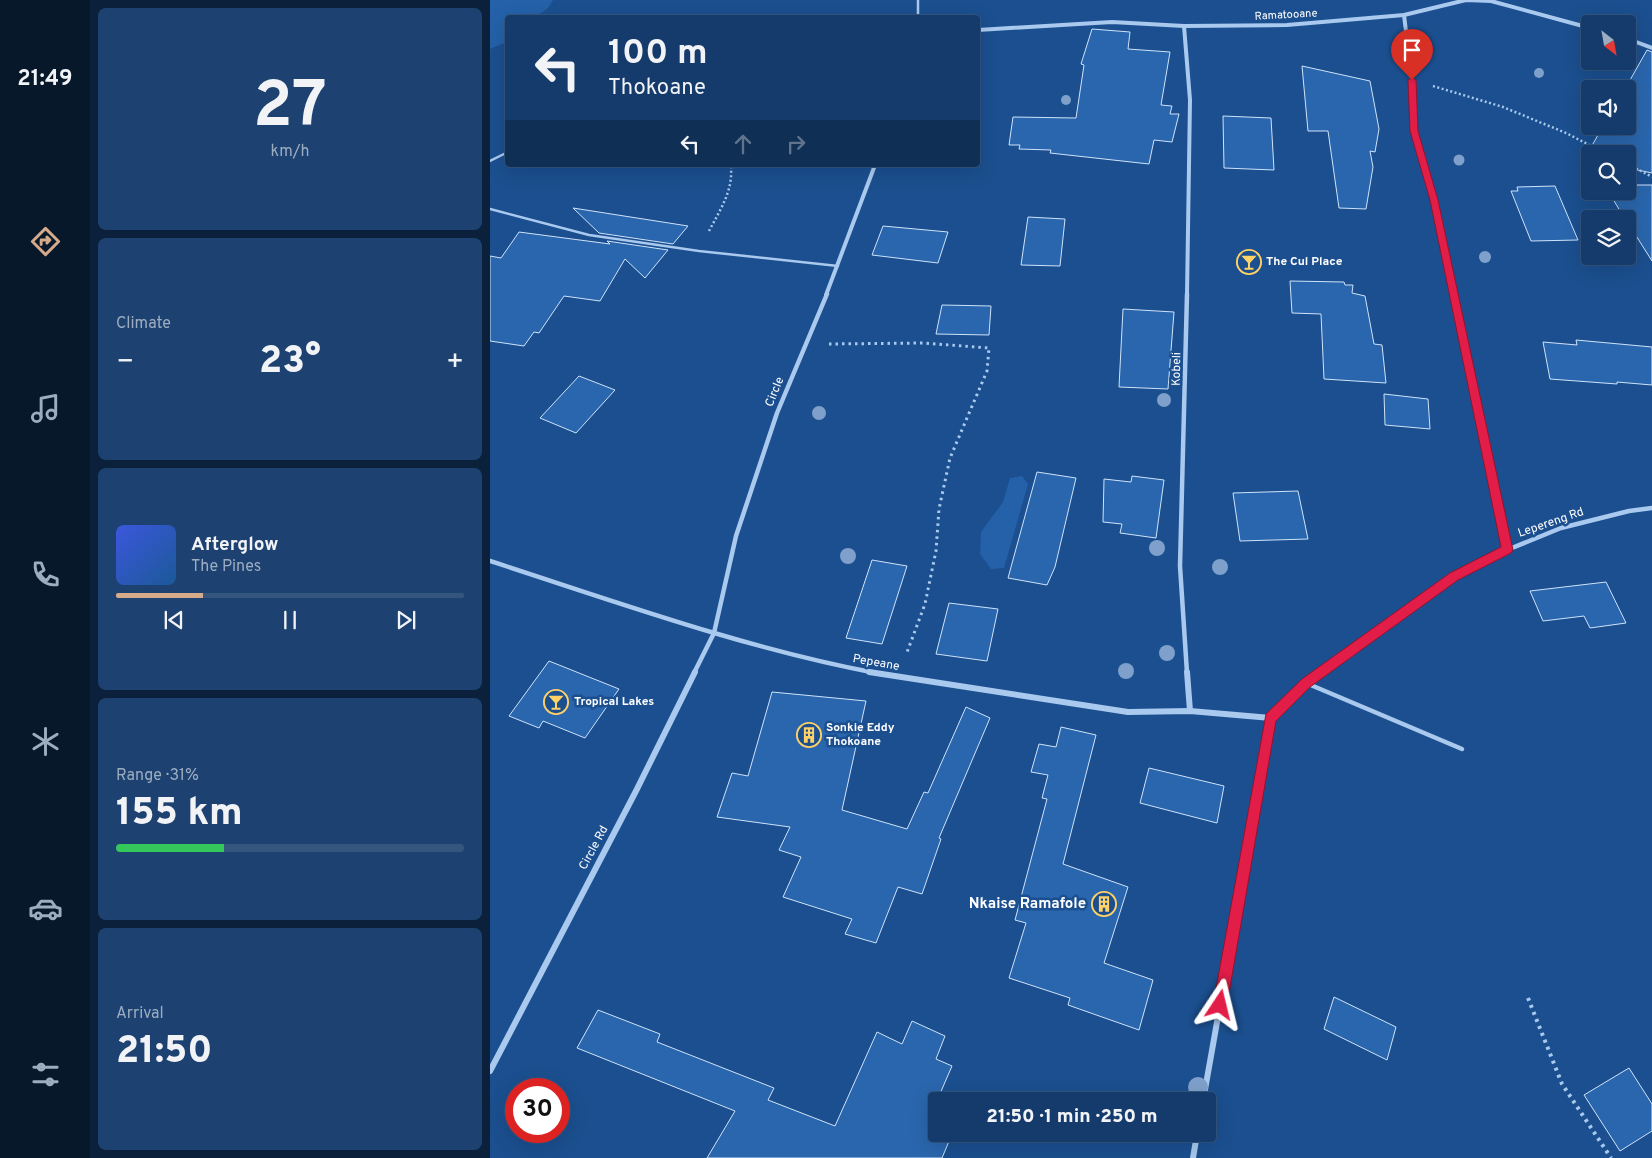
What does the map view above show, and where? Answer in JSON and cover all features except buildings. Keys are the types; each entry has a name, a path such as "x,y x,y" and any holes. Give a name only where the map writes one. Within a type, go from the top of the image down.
{"street":[{"name":"Ramatooane","path":"980,30 1112,22 1184,26 1287,25 1404,14 1466,0 1491,1 1581,26"},
{"path":"1404,14 1412,80 1414,131 1434,200 1507,550"},
{"name":"Kobeli","path":"1184,26 1190,100 1186,387 1180,566 1190,712"},
{"path":"1636,42 1652,48"},
{"name":"Circle","path":"714,633 736,536 778,413 838,266 874,167"},
{"name":"Lepereng Rd","path":"1271,718 1306,683 1454,576 1507,550 1561,528 1629,511 1652,508"},
{"name":"Pepeane","path":"490,561 714,633 824,663 898,677 1128,712 1190,712 1271,718"},
{"name":"Circle Rd","path":"490,1071 636,791 714,633"},
{"path":"1205,1092 1271,718"},
{"path":"1193,1158 1196,1142"}],"lane":[{"path":"918,0 918,15"},
{"path":"490,161 505,154"},
{"path":"490,209 590,235 699,251 838,266"},
{"path":"1306,683 1462,749"}],"path":[{"path":"1412,80 1503,106 1589,145"},
{"path":"699,251 726,199 733,175 731,167"},
{"path":"1636,168 1652,177"},
{"path":"805,345 924,343 989,348 987,371 950,458 939,509 936,551 925,604 898,677"},
{"path":"1528,998 1562,1084 1611,1158"}],"shaded area":[{"path":"490,0 553,0 545,11 536,15 505,15 505,43 490,49"},
{"path":"1022,476 1028,484 1004,568 991,569 980,554 981,532 1003,502 1010,478"}],"place":[{"name":"The Cul Place","path":"1249,262"},
{"name":"Tropical Lakes","path":"556,702"},
{"name":"Sonkie Eddy Thokoane","path":"809,735"},
{"name":"Nkaise Ramafole","path":"1104,904"}],"route":[{"path":"1220,1005 1271,718 1306,683 1454,576 1507,550 1434,200 1414,131 1412,80"}]}
